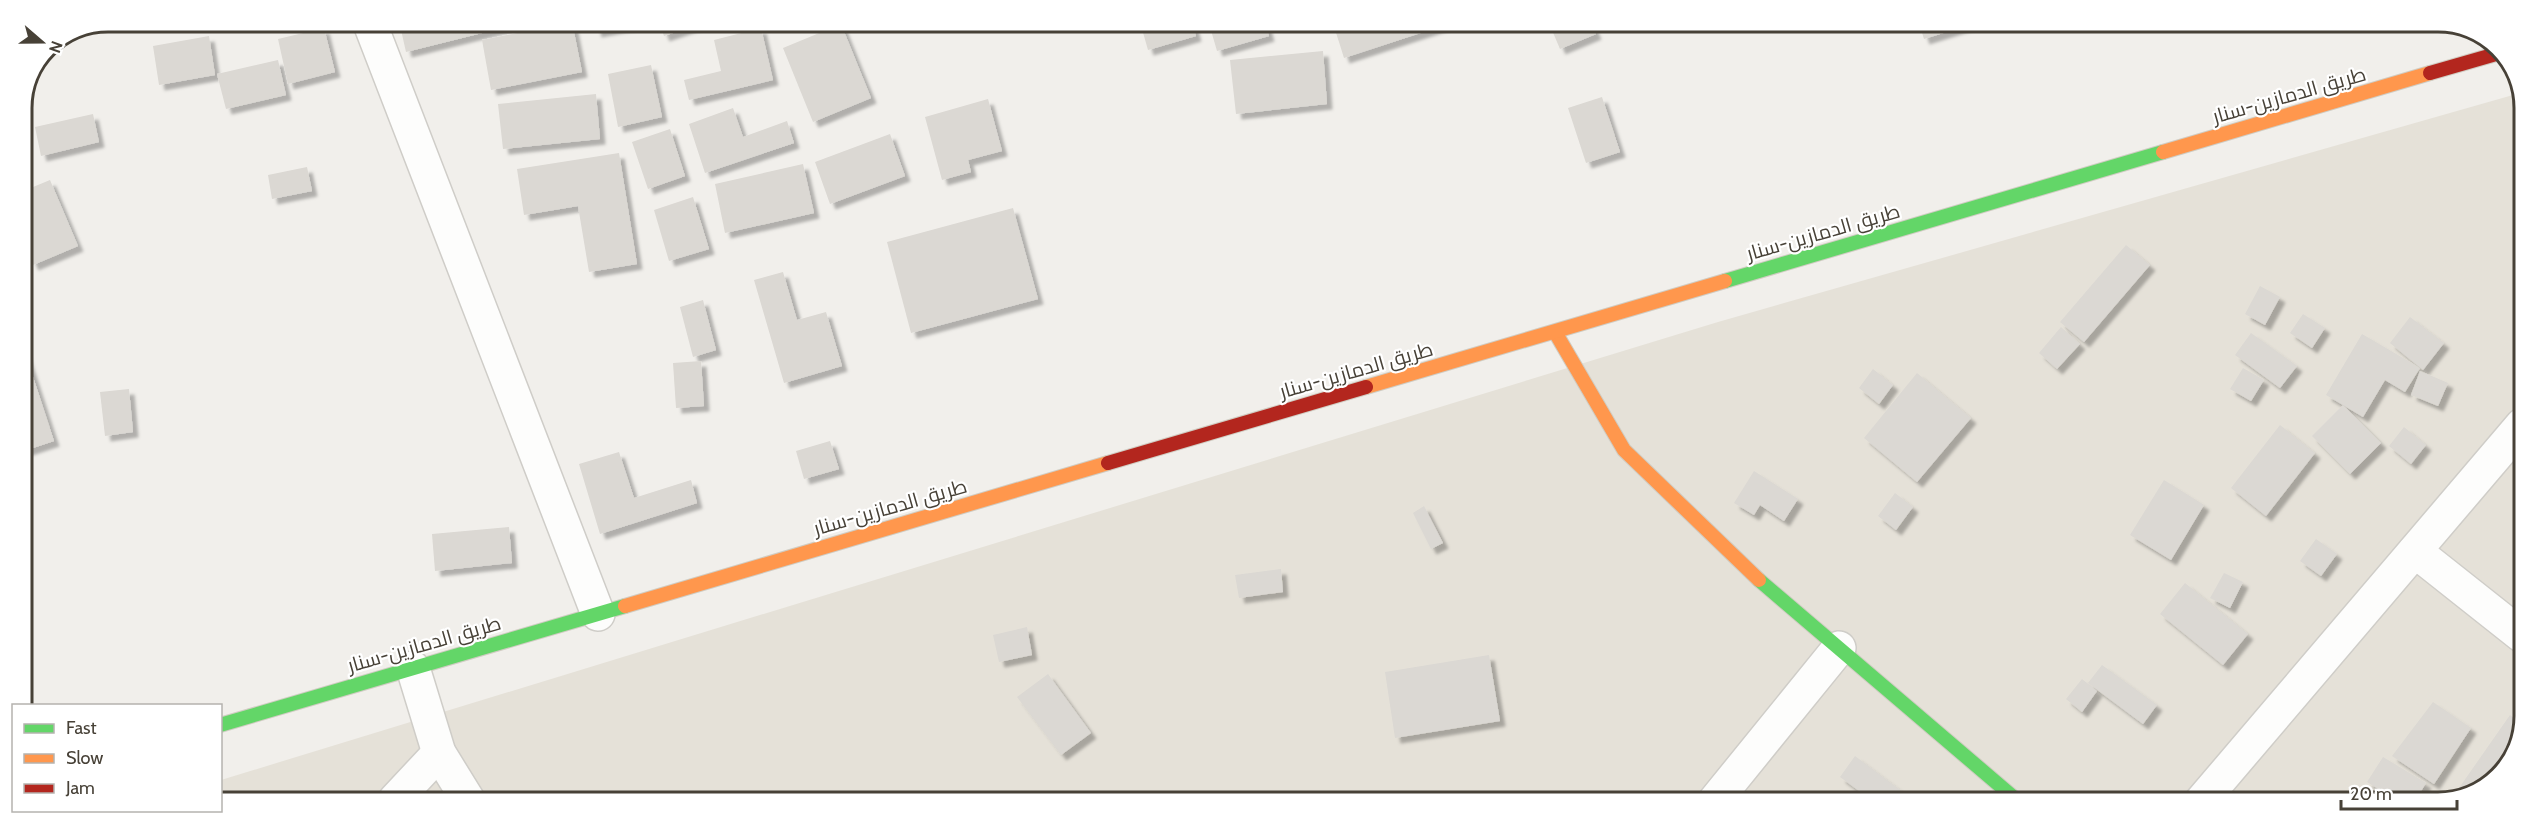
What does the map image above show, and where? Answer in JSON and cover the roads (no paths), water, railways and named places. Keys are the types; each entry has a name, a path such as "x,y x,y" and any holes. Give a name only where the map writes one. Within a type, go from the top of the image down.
{"main road":[{"name":"طريق الدمازين-سنار","path":"222,724 2493,55"},
{"path":"1555,332 1624,450 1752,574 2007,792"}],"street":[{"path":"373,32 598,614"},
{"path":"2209,792 2514,435"},
{"path":"2415,551 2514,629"},
{"path":"1722,792 1839,648"},
{"path":"413,668 439,753 463,792"},
{"path":"402,792 439,753"}]}
